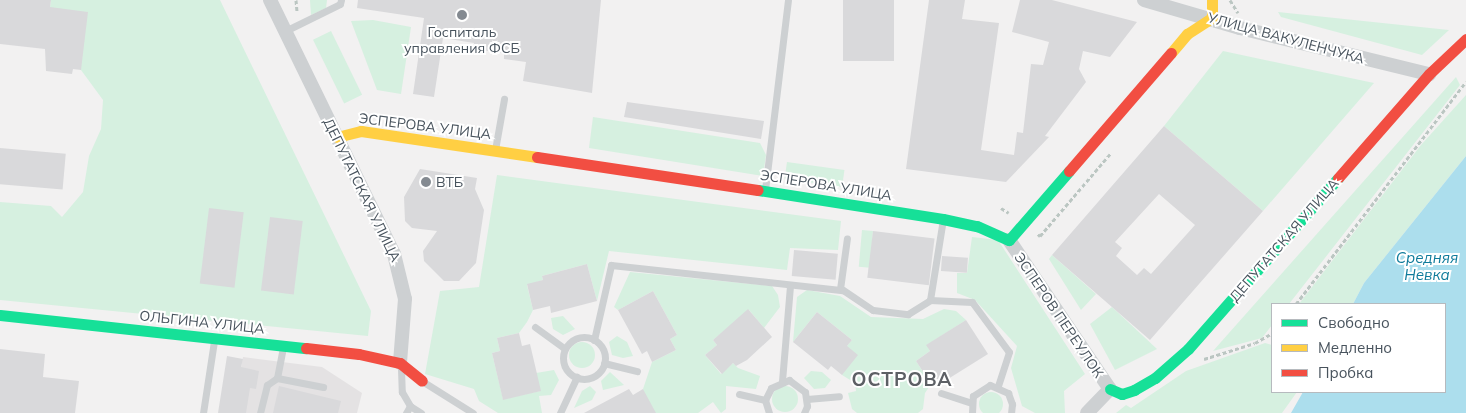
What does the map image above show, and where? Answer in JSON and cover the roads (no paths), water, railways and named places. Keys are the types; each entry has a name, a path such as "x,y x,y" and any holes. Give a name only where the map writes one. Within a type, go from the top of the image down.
{"street":[{"name":"ДЕПУТАТСКАЯ УЛИЦА","path":"270,0 402,276 406,299 400,362"},
{"name":"УЛИЦА ВАКУЛЕНЧУКА","path":"1144,0 1429,74"},
{"path":"1009,240 1187,34 1212,18 1212,0"},
{"name":"ДЕПУТАТСКАЯ УЛИЦА","path":"1110,389 1122,394 1134,390 1155,378 1188,349 1429,74 1466,39"},
{"name":"ЭСПЕРОВА УЛИЦА","path":"337,138 361,131 495,150 943,219 977,226 1009,240"},
{"name":"ЭСПЕРОВ ПЕРЕУЛОК","path":"1009,240 1110,389"},
{"name":"ОЛЬГИНА УЛИЦА","path":"0,315 215,338 400,362"},
{"path":"400,362 422,381"},
{"path":"1087,413 1110,389"}],"lane":[{"path":"285,31 340,4 341,0"},
{"path":"764,191 788,0"},
{"path":"495,150 504,99"},
{"path":"930,300 943,219"},
{"path":"840,289 847,238"},
{"path":"594,340 611,265 840,289 873,310 908,314 930,300 972,302 1009,352 998,386"},
{"path":"782,381 790,285"},
{"path":"535,327 565,349"},
{"path":"581,337 594,340 603,350 604,363 590,377 577,377 566,369 565,349 581,337"},
{"path":"203,413 215,338"},
{"path":"260,413 267,385 277,378 283,346"},
{"path":"400,362 402,392 408,410 421,413"},
{"path":"604,363 637,372"},
{"path":"560,413 577,377"},
{"path":"277,378 323,387"},
{"path":"422,381 473,413"},
{"path":"769,413 765,400 770,388 782,381 801,387 807,399 804,413"},
{"path":"972,413 971,403 977,391 990,385 998,386 1011,398 1011,413"},
{"path":"941,393 971,403"},
{"path":"739,394 765,400"},
{"path":"807,399 839,396"}],"water":[{"name":"Средняя Невка","path":"1466,156 1466,413 1291,413 1302,393 1446,393 1446,303 1354,303 1364,283"}],"place":[{"name":"Госпиталь управления ФСБ","path":"462,15"},
{"name":"ВТБ","path":"426,182"}],"district":[{"name":"ОСТРОВА","path":"902,380"}]}
